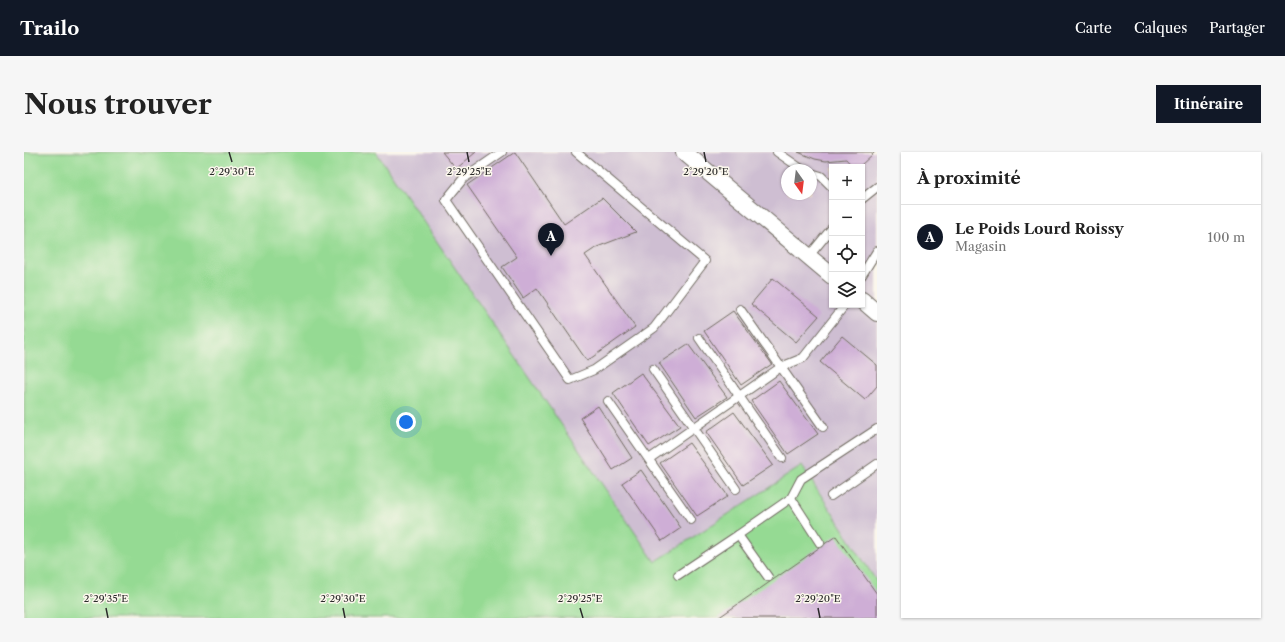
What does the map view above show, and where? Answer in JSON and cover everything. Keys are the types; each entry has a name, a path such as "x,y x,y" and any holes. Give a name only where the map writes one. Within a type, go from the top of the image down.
{"street":[{"path":"684,152 829,273"},
{"path":"865,303 877,313"}],"lane":[{"path":"502,152 463,179 446,200 570,380 594,370 654,328 705,261 576,152"},
{"path":"777,152 792,164"},
{"path":"817,175 821,176 829,184"},
{"path":"865,197 877,187"},
{"path":"809,256 829,232"},
{"path":"864,272 877,251"},
{"path":"649,459 781,367 803,358 843,308"},
{"path":"740,309 823,427"},
{"path":"700,338 782,458"},
{"path":"653,369 736,489"},
{"path":"608,401 690,520"},
{"path":"678,575 791,498 801,479 877,428"},
{"path":"830,496 877,464"},
{"path":"791,498 820,543"},
{"path":"738,534 768,577"}],"shaded area":[{"path":"376,152 877,152 877,582 802,466 655,562"}],"green space":[{"path":"24,152 376,152 655,562 802,466 877,582 877,618 24,618"}],"building":[{"path":"442,152 476,152 456,169"},
{"path":"515,152 564,224 602,198 636,232 597,247 585,255 635,327 587,361 537,288 523,298 502,267 517,257 467,185"},
{"path":"798,152 875,152 862,164 850,164 846,159 826,161 815,159"},
{"path":"773,278 819,316 796,342 751,304"},
{"path":"733,311 772,364 741,385 704,331"},
{"path":"842,336 877,365 877,386 865,400 820,362"},
{"path":"688,344 727,397 696,417 659,363"},
{"path":"641,373 680,426 649,446 613,393"},
{"path":"779,381 818,434 788,454 751,401"},
{"path":"598,406 632,458 613,470 580,418"},
{"path":"734,412 773,465 743,485 706,432"},
{"path":"689,443 728,496 697,516 660,463"},
{"path":"641,470 681,528 662,541 622,483"},
{"path":"836,536 877,594 877,618 718,618"}],"place":[{"name":"Le Poids Lourd Roissy","path":"551,256"}]}
